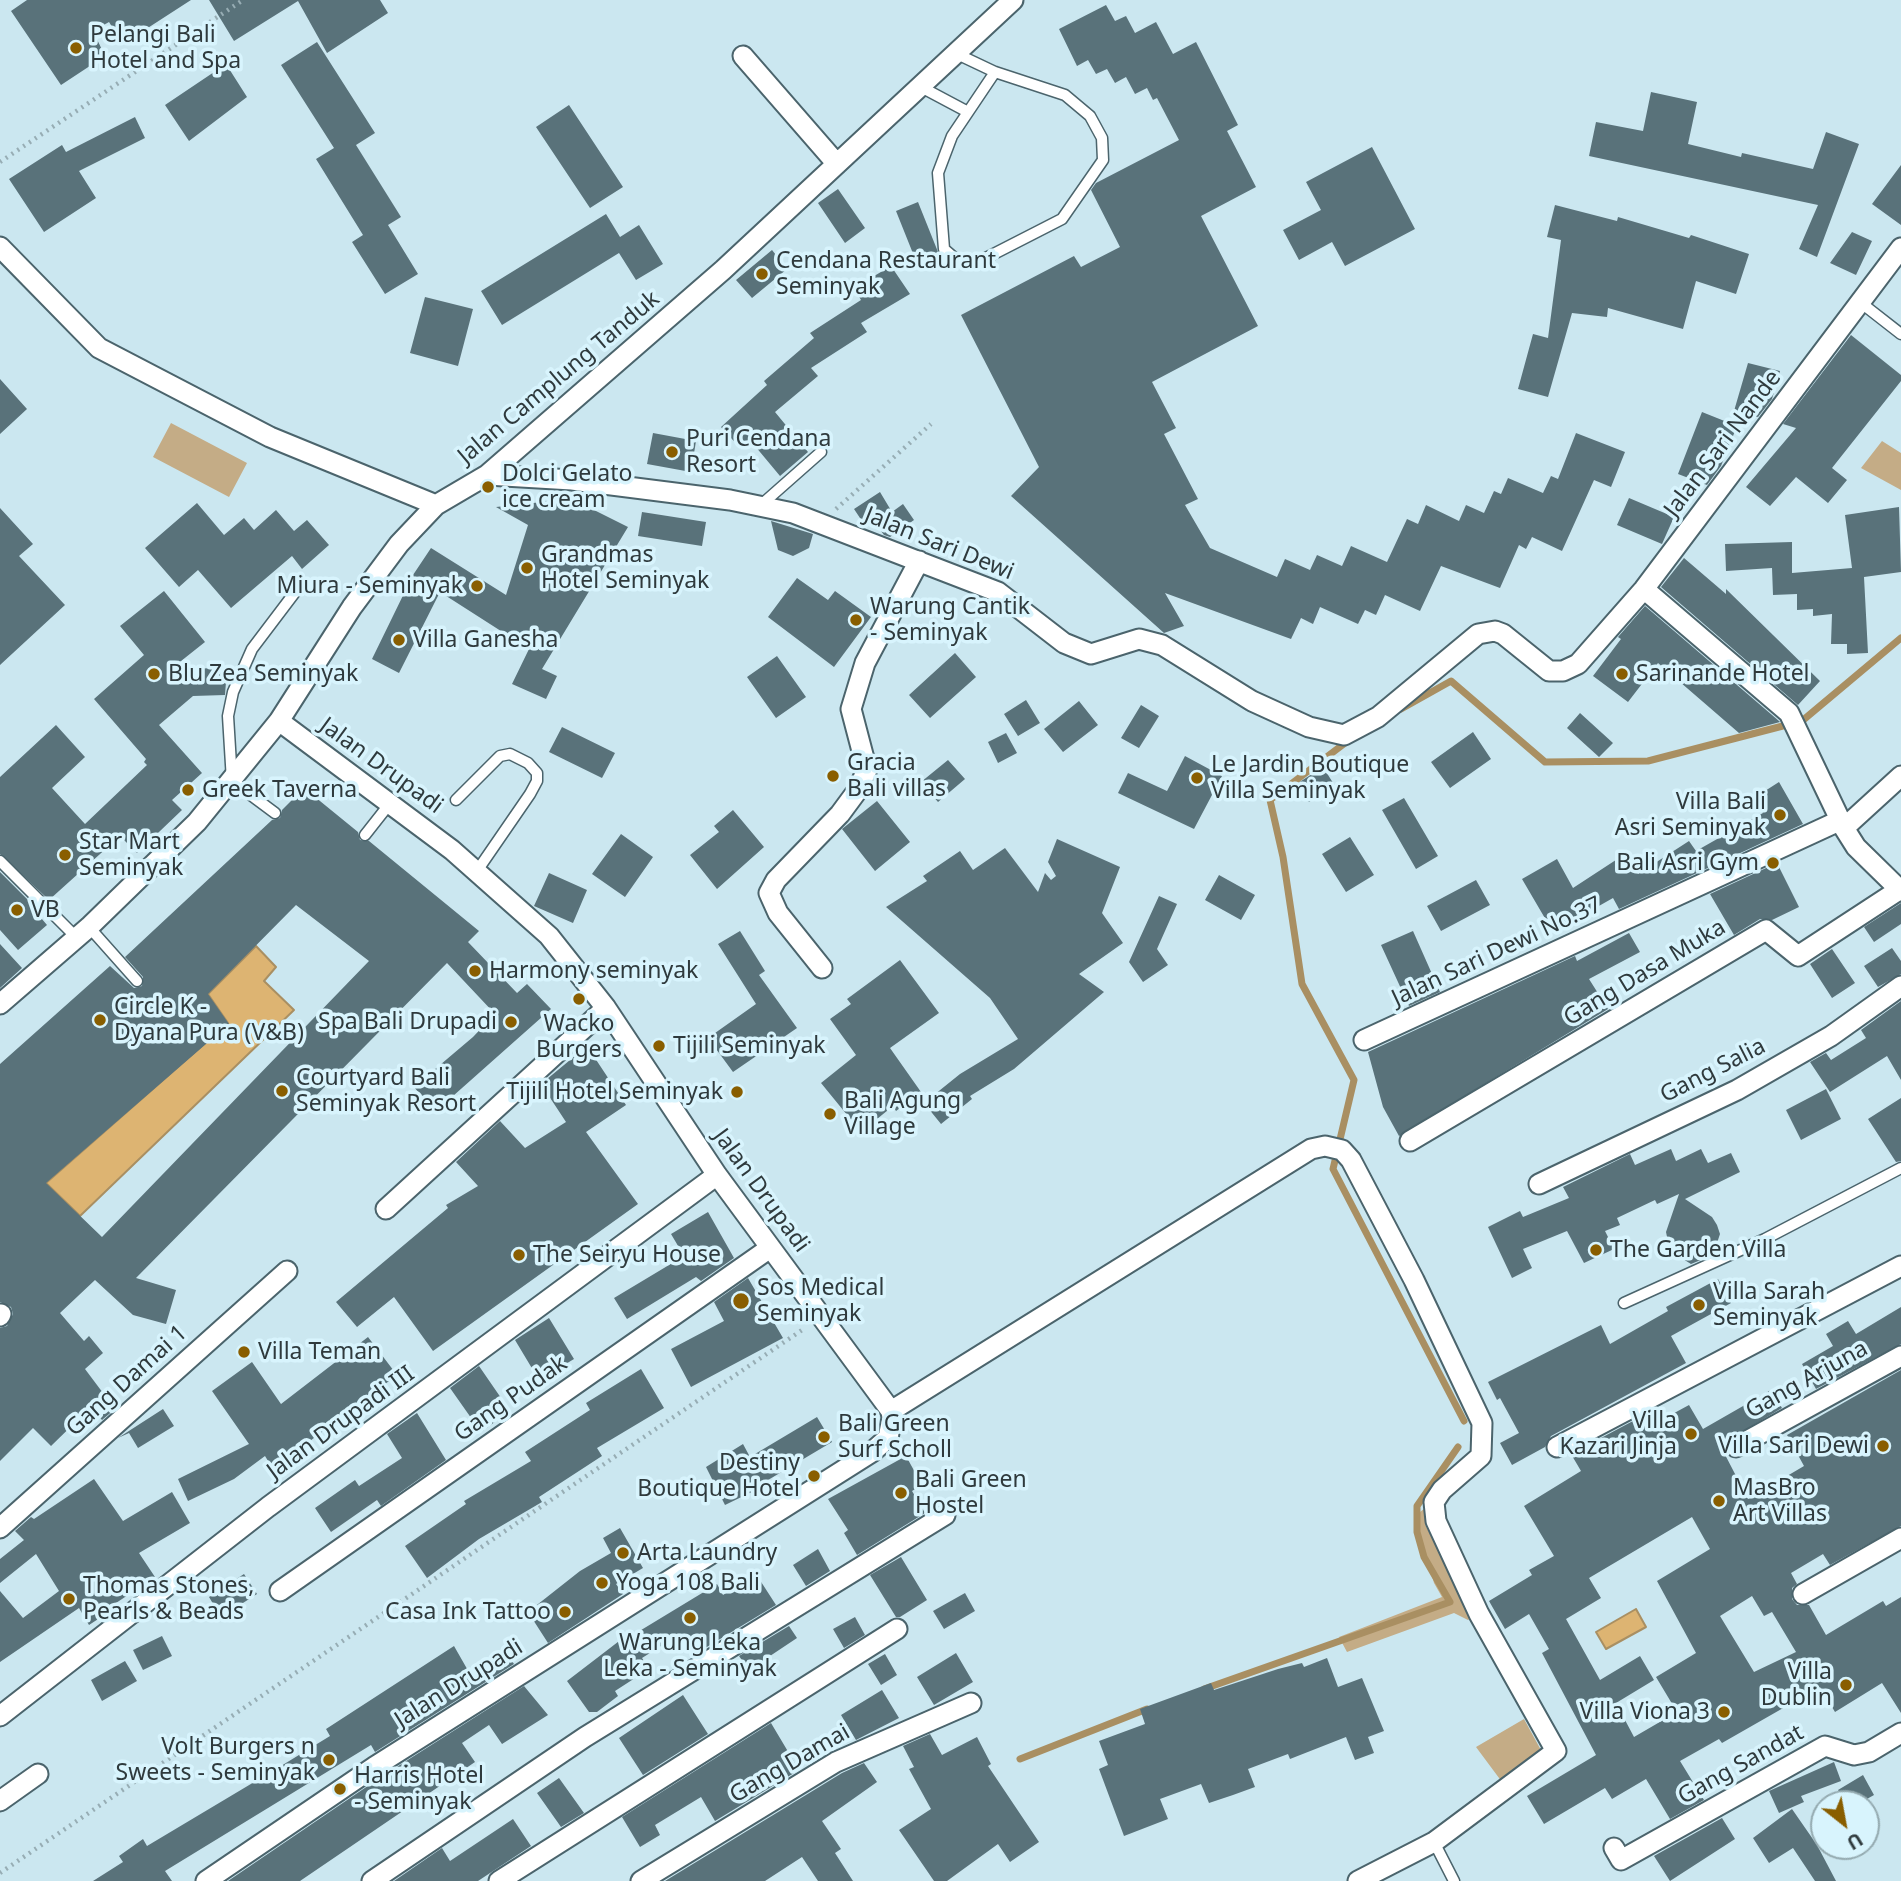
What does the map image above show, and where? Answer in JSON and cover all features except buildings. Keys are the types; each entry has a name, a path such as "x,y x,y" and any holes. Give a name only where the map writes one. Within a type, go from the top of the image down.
{"street":[{"name":"Jalan Camplung Tanduk","path":"0,1004 83,932 197,822 279,721 352,607 399,544 436,505 487,475 723,270 1013,0"},
{"path":"743,56 837,164"},
{"name":"Jalan Sari Nande","path":"1578,664 1644,589 1901,248"},
{"path":"3,255 99,348 270,437 436,505"},
{"name":"Jalan Sari Dewi","path":"487,475 572,480 761,506 820,523 998,592 1064,643 1091,654 1139,639 1162,645 1252,701 1310,727 1334,734 1353,733 1378,717 1478,634 1495,631 1503,634 1549,671 1563,671 1578,664"},
{"path":"822,968 778,913 769,893 776,880 840,814 857,791 867,770 850,709 865,663 919,561"},
{"path":"1644,589 1778,701 1794,720 1842,824 1856,847 1900,890"},
{"name":"Jalan Drupadi","path":"206,1881 386,1759 872,1452 888,1437 891,1411 718,1175 606,1008 549,936 477,871 391,802 279,721"},
{"name":"Jalan Sari Dewi No.37","path":"1364,1040 1842,824 1901,776"},
{"name":"Gang Dasa Muka","path":"1410,1141 1766,930 1798,956 1900,890"},
{"name":"Gang Salia","path":"1538,1184 1737,1090 1831,1035 1901,986"},
{"path":"386,1209 606,1008"},
{"path":"891,1411 1311,1149 1325,1146 1342,1150 1351,1160 1414,1280 1482,1423 1481,1456 1441,1490 1434,1502 1436,1521 1479,1614 1556,1751 1434,1842 1358,1881"},
{"name":"Jalan Drupadi III","path":"0,1716 268,1507 718,1175"},
{"name":"Gang Pudak","path":"280,1591 770,1248"},
{"path":"1557,1447 1901,1266"},
{"name":"Gang Damai 1","path":"0,1528 287,1271"},
{"name":"Gang Arjuna","path":"1736,1447 1901,1356"},
{"path":"372,1881 585,1737 945,1515"},
{"path":"1803,1594 1901,1538"},
{"path":"499,1881 897,1629"},
{"name":"Gang Damai","path":"641,1881 836,1762 971,1703"},
{"name":"Gang Sandat","path":"1614,1848 1621,1860 1825,1746 1854,1755 1869,1752 1901,1733"},
{"path":"0,1801 38,1774"}],"lane":[{"path":"957,54 995,72 1065,95 1090,116 1102,138 1102,160 1062,219 976,262 958,261 944,250 938,173 952,136 995,72"},
{"path":"921,87 968,112"},
{"path":"1860,302 1901,334"},
{"path":"761,506 821,452"},
{"path":"275,813 232,780 228,716 233,692 252,649 302,583"},
{"path":"456,800 500,756 510,754 528,763 537,773 537,782 530,794 477,871"},
{"path":"365,835 391,802"},
{"path":"0,861 137,981"},
{"path":"1625,1303 1765,1239 1901,1168"},
{"path":"1434,1842 1454,1881"}],"path":[{"path":"0,162 243,0"},
{"path":"820,523 931,424"},
{"path":"0,1873 821,1316"}],"shaded area":[{"path":"171,423 247,463 229,497 153,457"},
{"path":"1882,441 1901,453 1901,490 1861,468"},
{"path":"256,946 276,967 264,981 294,1010 80,1216 46,1183 228,1023 208,994"},
{"path":"1429,1505 1425,1524 1471,1618 1468,1620 1454,1613 1347,1652 1339,1637 1442,1597 1434,1583 1420,1534 1420,1512"},
{"path":"1636,1609 1646,1627 1606,1649 1596,1632"},
{"path":"1524,1719 1542,1752 1502,1782 1476,1747"}],"waterway":[{"path":"1401,709 1451,681 1545,762 1648,761 1802,721 1901,638"},
{"path":"1349,740 1270,800 1283,857 1302,984 1354,1080 1333,1169 1464,1421"},
{"path":"1204,1689 1450,1602 1424,1557 1417,1532 1417,1506 1458,1447"},
{"path":"1020,1759 1147,1709"}],"place":[{"name":"Pelangi Bali Hotel and Spa","path":"76,48"},
{"name":"Cendana Restaurant Seminyak","path":"762,274"},
{"name":"Puri Cendana Resort","path":"672,452"},
{"name":"Dolci Gelato ice cream","path":"488,487"},
{"name":"Grandmas Hotel Seminyak","path":"527,568"},
{"name":"Miura - Seminyak","path":"477,586"},
{"name":"Warung Cantik - Seminyak","path":"856,620"},
{"name":"Villa Ganesha","path":"399,640"},
{"name":"Blu Zea Seminyak","path":"154,674"},
{"name":"Sarinande Hotel","path":"1622,674"},
{"name":"Gracia Bali villas","path":"833,776"},
{"name":"Le Jardin Boutique Villa Seminyak","path":"1197,778"},
{"name":"Greek Taverna","path":"188,790"},
{"name":"Villa Bali Asri Seminyak","path":"1780,815"},
{"name":"Star Mart Seminyak","path":"65,855"},
{"name":"Bali Asri Gym","path":"1773,863"},
{"name":"VB","path":"17,910"},
{"name":"Harmony seminyak","path":"475,971"},
{"name":"Wacko Burgers","path":"579,999"},
{"name":"Circle K - Dyana Pura (V&B)","path":"100,1020"},
{"name":"Spa Bali Drupadi","path":"511,1022"},
{"name":"Tijili Seminyak","path":"659,1046"},
{"name":"Courtyard Bali Seminyak Resort","path":"282,1091"},
{"name":"Tijili Hotel Seminyak","path":"737,1092"},
{"name":"Bali Agung Village","path":"830,1114"},
{"name":"The Garden Villa","path":"1596,1250"},
{"name":"The Seiryu House","path":"519,1255"},
{"name":"Sos Medical Seminyak","path":"741,1301"},
{"name":"Villa Sarah Seminyak","path":"1699,1305"},
{"name":"Villa Teman","path":"244,1352"},
{"name":"Villa Kazari Jinja","path":"1691,1434"},
{"name":"Bali Green Surf Scholl","path":"824,1437"},
{"name":"Villa Sari Dewi","path":"1883,1446"},
{"name":"Destiny Boutique Hotel","path":"814,1476"},
{"name":"Bali Green Hostel","path":"901,1493"},
{"name":"MasBro Art Villas","path":"1719,1501"},
{"name":"Arta Laundry","path":"623,1553"},
{"name":"Yoga 108 Bali","path":"602,1583"},
{"name":"Thomas Stones, Pearls & Beads","path":"69,1599"},
{"name":"Casa Ink Tattoo","path":"565,1612"},
{"name":"Warung Leka Leka - Seminyak","path":"690,1618"},
{"name":"Villa Dublin","path":"1846,1685"},
{"name":"Villa Viona 3","path":"1724,1712"},
{"name":"Volt Burgers n Sweets - Seminyak","path":"329,1760"},
{"name":"Harris Hotel - Seminyak","path":"340,1789"}]}
